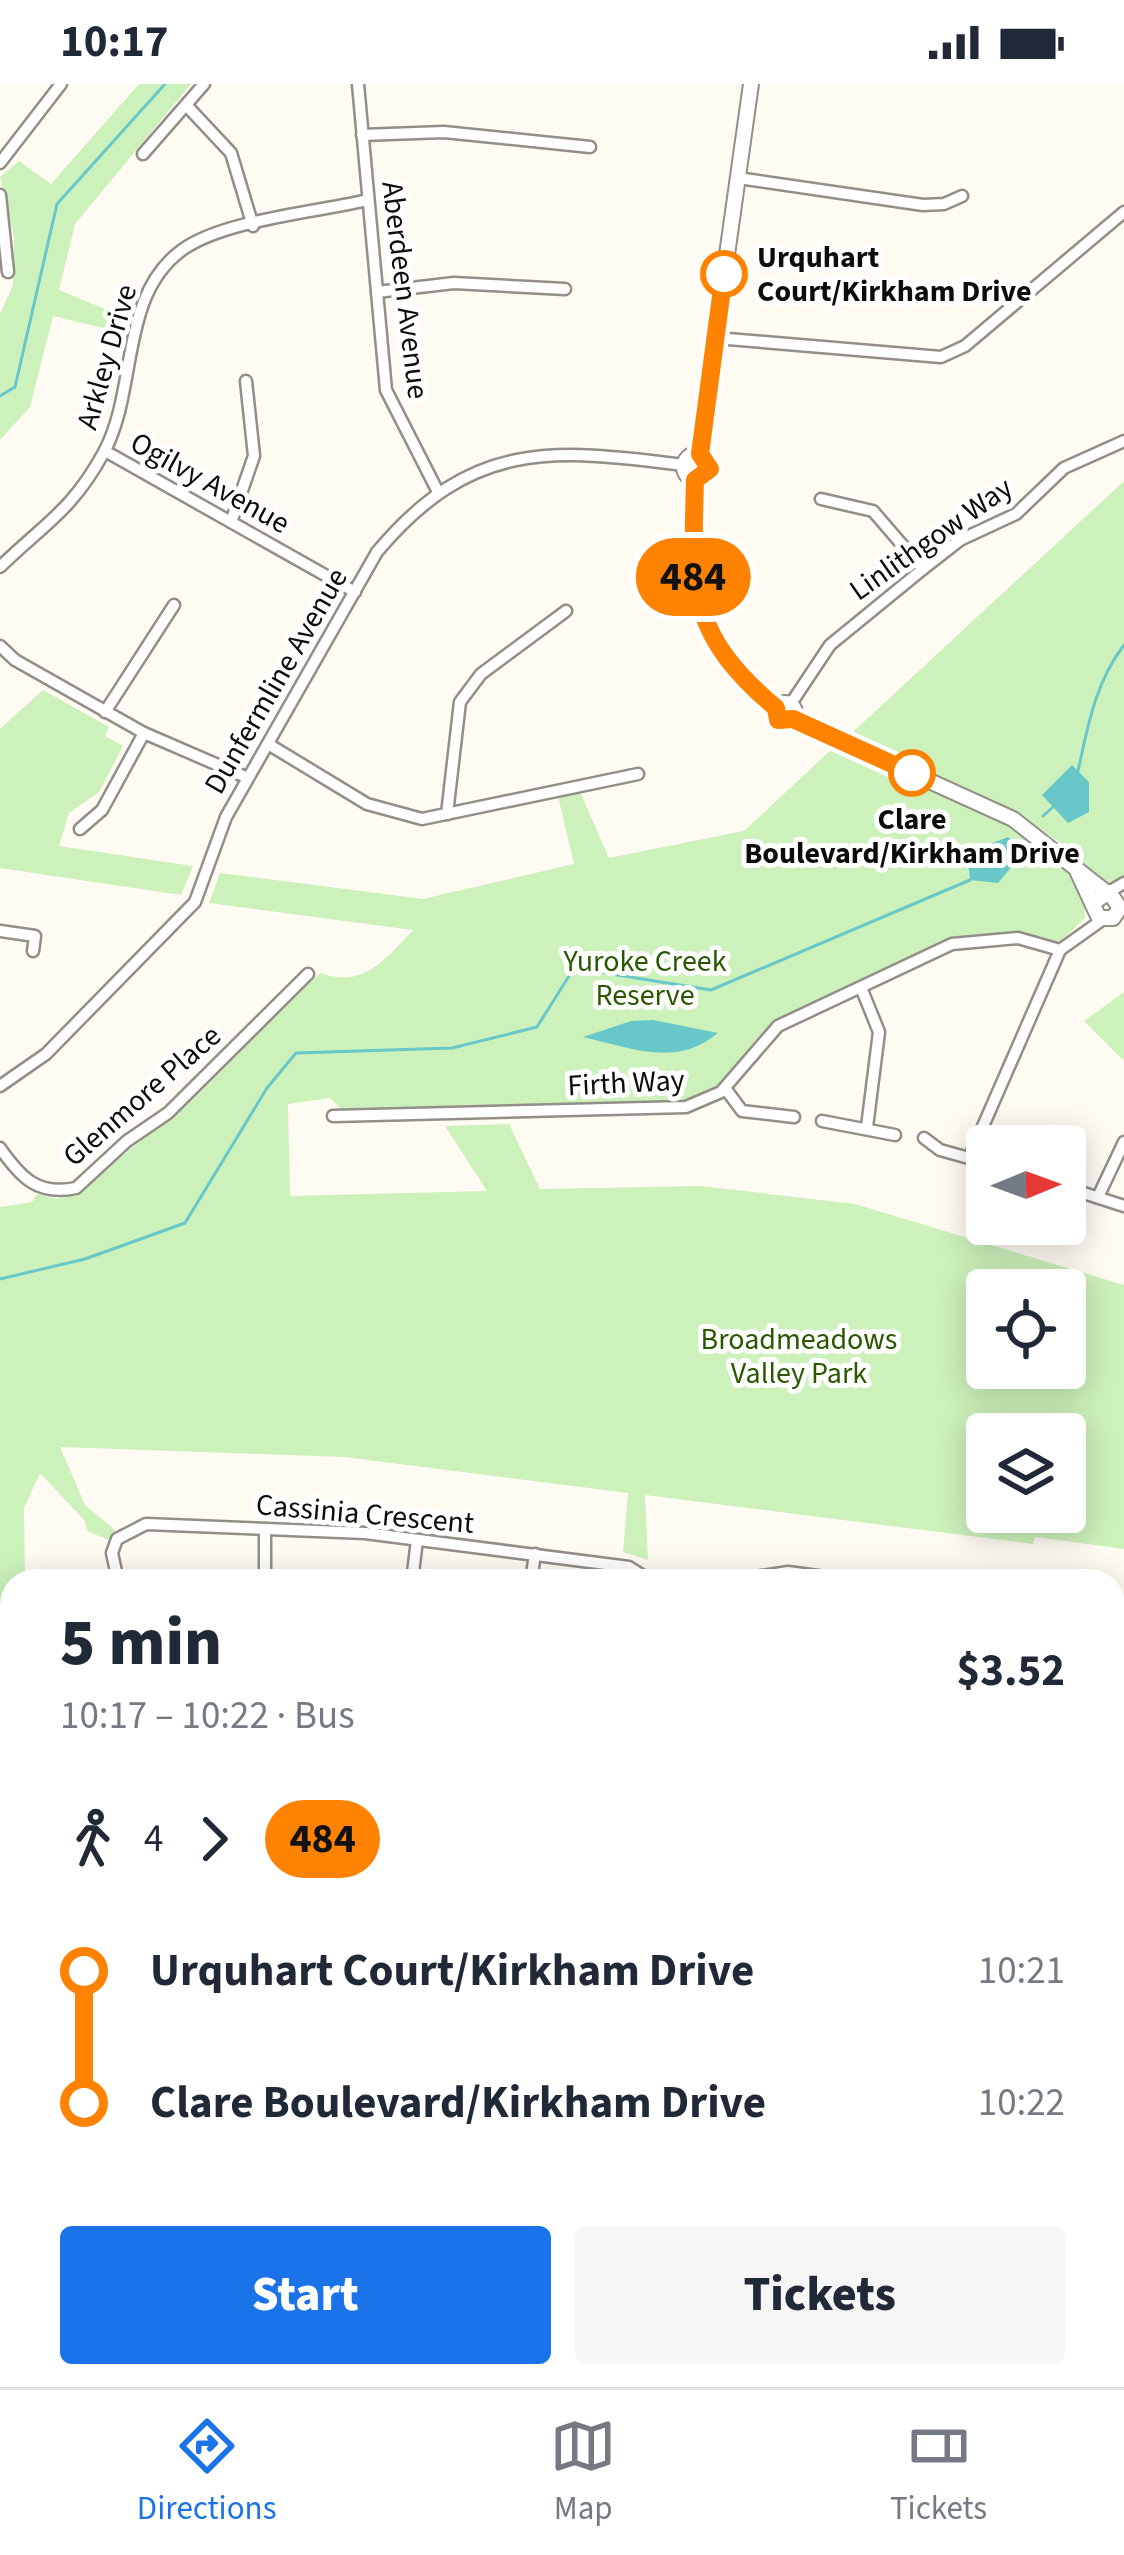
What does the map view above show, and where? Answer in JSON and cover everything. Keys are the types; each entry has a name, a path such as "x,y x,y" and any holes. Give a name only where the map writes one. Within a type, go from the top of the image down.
{"street":[{"path":"143,154 204,84"},
{"name":"Aberdeen Avenue","path":"358,84 386,390 438,492"},
{"path":"695,480 710,469 700,454 751,84"},
{"path":"0,164 57,86"},
{"path":"187,106 231,153 253,226"},
{"path":"362,135 444,132 590,147"},
{"path":"738,178 923,205 944,205 962,196"},
{"path":"0,196 8,272"},
{"name":"Arkley Drive","path":"0,568 66,511 105,451 118,418 146,293 163,266 185,247 213,235 368,200"},
{"path":"716,338 941,357 964,346 1124,212"},
{"path":"377,292 454,284 565,289"},
{"path":"231,522 254,456 245,381"},
{"name":"Linlithgow Way","path":"786,711 830,645 923,569 960,540 1016,514 1056,473 1124,441"},
{"name":"Ogilvy Avenue","path":"105,451 355,592"},
{"name":"Dunfermline Avenue","path":"0,1086 46,1054 195,902 226,817 377,552 438,492 489,467 560,452 684,465"},
{"path":"700,454 684,465 695,480 690,561 696,597 733,666 786,711 1013,819 1117,902"},
{"path":"821,499 873,511 923,569"},
{"path":"105,712 174,605"},
{"path":"447,814 460,702 481,674 566,611"},
{"path":"3,655 144,733 248,778"},
{"path":"80,829 102,810 144,733"},
{"path":"268,744 367,804 422,819 638,775"},
{"path":"1072,863 1098,913 1124,935"},
{"path":"984,1125 1060,950 1098,913 1117,902 1124,883"},
{"path":"1098,913 1117,902"},
{"path":"0,931 37,933 33,951"},
{"name":"Firth Way","path":"333,1116 686,1107 725,1088 778,1026 952,944 1018,938 1060,950"},
{"name":"Glenmore Place","path":"0,1148 18,1174 40,1189 76,1188 127,1141 167,1113 310,972"},
{"path":"862,990 879,1032 867,1127"},
{"path":"725,1088 742,1111 794,1117"},
{"path":"822,1121 895,1135"},
{"path":"924,1138 940,1150 966,1155"},
{"path":"1098,1197 1124,1142"},
{"path":"1086,1193 1124,1205"},
{"name":"Cassinia Crescent","path":"115,1569 112,1553 128,1529 146,1524 417,1540 632,1569"},
{"path":"265,1569 266,1529"},
{"path":"413,1569 417,1540"},
{"path":"533,1569 536,1554"}],"green space":[{"path":"139,84 191,84 75,224 59,290 127,318 124,333 53,316 30,407 0,440 0,314 13,285 14,236 0,177 19,161 51,184"},
{"path":"1124,481 1124,879 1104,886 1059,842 1022,817 851,740 855,730"},
{"path":"43,690 109,727 105,736 123,746 99,792 69,813 59,846 193,866 181,895 0,868 0,729"},
{"path":"835,746 944,791 1027,834 1059,860 1080,888 1085,918 1057,945 1004,932 948,940 776,1020 719,1087 679,1102 342,1110 330,1098 288,1104 290,1196 487,1191 445,1126 509,1124 540,1189 701,1186 855,1204 966,1237 966,1245 991,1245 1071,1269 966,1269 966,1389 1086,1389 1086,1274 1124,1285 1124,1549 1035,1537 1033,1544 645,1495 648,1560 623,1552 628,1493 344,1457 60,1447 85,1505 115,1530 109,1540 87,1531 85,1521 40,1473 24,1508 25,1569 0,1569 0,1207 32,1202 37,1194 57,1199 74,1194 166,1121 320,973 335,977 361,974 383,961 413,930 209,903 220,873 423,899 574,864 558,796 580,792 609,858 744,831"},
{"path":"1124,992 1124,1061 1084,1021"}],"water":[{"path":"1072,765 1089,782 1089,812 1068,823 1042,795"},
{"path":"1008,837 1026,850 998,883 970,880 967,853"},
{"path":"653,1020 718,1033 702,1044 670,1053 583,1037 631,1021"}],"waterway":[{"path":"0,396 15,387 57,204 165,84"},
{"path":"1078,771 1099,690 1124,645"},
{"path":"1043,816 1053,807"},
{"path":"0,1279 85,1259 185,1223 267,1088 296,1053 452,1048 537,1027 574,968 711,990 970,880"}],"bus line":[{"name":"484","path":"724,274 700,454 710,469 707,476 695,480 690,561 696,597 712,637 744,680 776,708 778,720 793,719 912,773"}],"place":[{"name":"Urquhart Court/Kirkham Drive","path":"724,274"},
{"name":"Clare Boulevard/Kirkham Drive","path":"912,773"}],"park label":[{"name":"Yuroke Creek Reserve","path":"645,978"},
{"name":"Broadmeadows Valley Park","path":"799,1356"}]}
